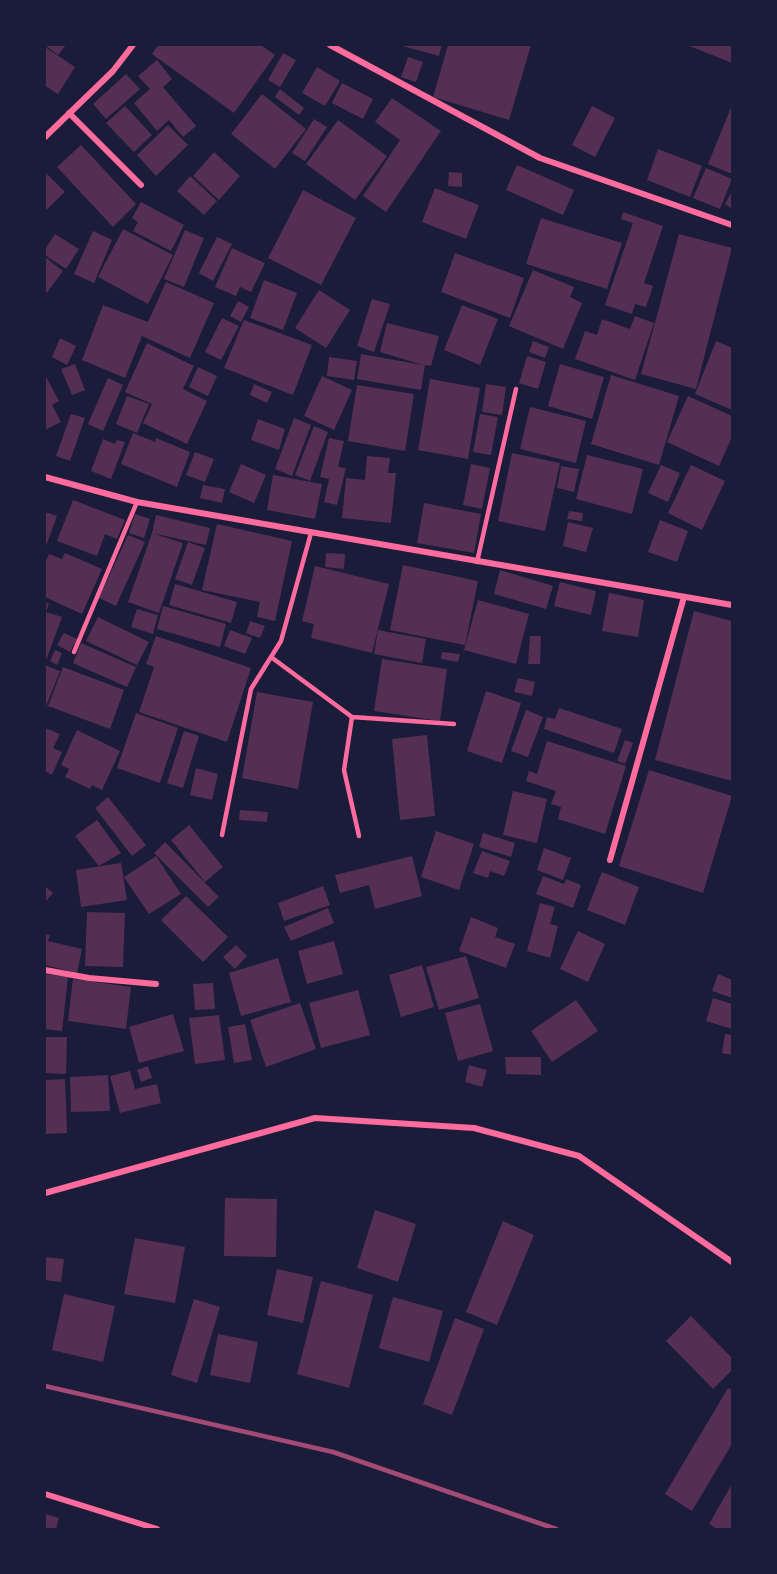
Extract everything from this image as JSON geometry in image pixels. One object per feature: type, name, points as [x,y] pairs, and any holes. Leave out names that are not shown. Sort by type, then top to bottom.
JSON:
[{"type":"street","points":[[45,137],[113,71],[133,45]]},
{"type":"street","points":[[330,45],[540,158],[732,225]]},
{"type":"street","points":[[69,113],[141,185]]},
{"type":"street","points":[[45,477],[137,502],[732,605]]},
{"type":"street","points":[[610,860],[684,597]]},
{"type":"street","points":[[45,970],[156,984]]},
{"type":"street","points":[[45,1193],[315,1118],[474,1128],[579,1156],[732,1262]]},
{"type":"street","points":[[45,1494],[157,1529]]},
{"type":"lane","points":[[477,562],[516,389]]},
{"type":"lane","points":[[74,652],[137,502]]},
{"type":"lane","points":[[222,835],[251,689],[281,641],[311,533]]},
{"type":"lane","points":[[271,657],[352,717],[454,724]]},
{"type":"lane","points":[[352,717],[344,770],[359,836]]},
{"type":"building","points":[[45,45],[66,45],[58,55]]},
{"type":"building","points":[[158,45],[261,45],[275,55],[234,113],[152,54]]},
{"type":"building","points":[[399,45],[442,45],[439,56]]},
{"type":"building","points":[[448,45],[531,45],[509,120],[433,97]]},
{"type":"building","points":[[687,45],[732,45],[732,63]]},
{"type":"building","points":[[45,47],[75,67],[58,94],[45,86]]},
{"type":"building","points":[[283,53],[296,60],[280,87],[268,80]]},
{"type":"building","points":[[408,57],[423,62],[416,82],[401,77]]},
{"type":"building","points":[[157,60],[172,79],[163,87],[196,126],[183,137],[169,120],[157,131],[134,103],[150,89],[138,76]]},
{"type":"building","points":[[317,67],[340,81],[325,106],[302,93]]},
{"type":"building","points":[[126,74],[140,89],[106,119],[93,104]]},
{"type":"building","points":[[342,83],[373,99],[363,119],[332,103]]},
{"type":"building","points":[[280,89],[304,108],[299,115],[275,97]]},
{"type":"building","points":[[262,94],[306,129],[275,169],[231,134]]},
{"type":"building","points":[[392,98],[441,131],[386,212],[363,196],[400,140],[375,122]]},
{"type":"building","points":[[732,105],[732,174],[708,164]]},
{"type":"building","points":[[125,106],[152,135],[134,152],[106,123]]},
{"type":"building","points":[[592,106],[615,118],[595,157],[572,145]]},
{"type":"building","points":[[314,119],[327,127],[305,161],[292,153]]},
{"type":"building","points":[[338,120],[387,156],[355,200],[306,164]]},
{"type":"building","points":[[168,125],[188,145],[156,176],[137,155]]},
{"type":"building","points":[[81,145],[136,204],[113,227],[57,167]]},
{"type":"building","points":[[658,149],[702,166],[690,197],[647,180]]},
{"type":"building","points":[[214,152],[240,176],[219,200],[193,176]]},
{"type":"building","points":[[517,165],[574,190],[563,215],[506,190]]},
{"type":"building","points":[[706,168],[732,179],[720,209],[693,198]]},
{"type":"building","points":[[45,172],[65,192],[45,211]]},
{"type":"building","points":[[449,172],[462,173],[462,187],[448,186]]},
{"type":"building","points":[[190,176],[217,201],[204,215],[177,191]]},
{"type":"building","points":[[435,188],[479,205],[466,239],[422,222]]},
{"type":"building","points":[[303,190],[356,218],[321,285],[268,258]]},
{"type":"building","points":[[732,191],[732,209],[725,204]]},
{"type":"building","points":[[141,202],[184,225],[171,251],[133,231],[138,222],[132,218]]},
{"type":"building","points":[[623,212],[663,226],[644,283],[653,286],[646,307],[635,304],[632,314],[605,305],[633,223],[621,219]]},
{"type":"building","points":[[541,218],[622,243],[607,289],[526,264]]},
{"type":"building","points":[[123,229],[173,255],[148,304],[98,277]]},
{"type":"building","points":[[185,230],[204,238],[184,287],[164,279]]},
{"type":"building","points":[[93,231],[112,240],[94,283],[74,274]]},
{"type":"building","points":[[55,234],[79,249],[66,269],[45,255],[45,249]]},
{"type":"building","points":[[679,234],[732,248],[696,389],[641,374]]},
{"type":"building","points":[[217,237],[232,244],[213,281],[199,273]]},
{"type":"building","points":[[232,248],[265,263],[251,292],[240,287],[236,296],[215,287]]},
{"type":"building","points":[[455,253],[524,278],[510,318],[441,292]]},
{"type":"building","points":[[45,257],[63,271],[45,295]]},
{"type":"building","points":[[533,270],[574,287],[570,297],[582,303],[563,349],[509,326]]},
{"type":"building","points":[[264,280],[297,293],[283,330],[250,318]]},
{"type":"building","points":[[166,282],[214,303],[190,358],[142,336],[125,378],[82,360],[103,305],[148,322]]},
{"type":"building","points":[[319,290],[350,310],[326,348],[295,328]]},
{"type":"building","points":[[372,299],[390,304],[374,352],[357,346]]},
{"type":"building","points":[[238,301],[249,307],[241,322],[230,316]]},
{"type":"building","points":[[462,305],[498,319],[480,365],[444,350]]},
{"type":"building","points":[[635,316],[654,323],[635,380],[575,359],[585,331],[597,335],[602,319],[630,329]]},
{"type":"building","points":[[222,318],[239,326],[221,360],[205,352]]},
{"type":"building","points":[[244,320],[312,345],[293,395],[224,368]]},
{"type":"building","points":[[387,323],[439,336],[431,366],[425,365],[421,390],[357,379],[361,354],[423,365],[380,352]]},
{"type":"building","points":[[60,338],[76,346],[67,365],[52,357]]},
{"type":"building","points":[[533,341],[549,347],[545,358],[529,352]]},
{"type":"building","points":[[716,341],[732,348],[732,410],[695,394]]},
{"type":"building","points":[[147,343],[194,366],[183,389],[207,401],[187,444],[143,423],[152,404],[125,392]]},
{"type":"building","points":[[527,356],[546,362],[538,389],[519,383]]},
{"type":"building","points":[[329,357],[357,361],[354,380],[327,376]]},
{"type":"building","points":[[75,364],[85,390],[72,395],[61,369]]},
{"type":"building","points":[[560,364],[604,377],[592,419],[548,406]]},
{"type":"building","points":[[198,367],[217,376],[208,396],[189,387]]},
{"type":"building","points":[[45,375],[59,401],[52,405],[61,422],[45,430]]},
{"type":"building","points":[[611,375],[679,396],[659,465],[591,444]]},
{"type":"building","points":[[322,376],[352,390],[334,430],[304,416]]},
{"type":"building","points":[[108,378],[123,385],[103,431],[88,424]]},
{"type":"building","points":[[430,379],[480,388],[468,459],[418,450]]},
{"type":"building","points":[[254,384],[272,392],[267,403],[250,395]]},
{"type":"building","points":[[486,384],[506,387],[502,415],[482,412]]},
{"type":"building","points":[[357,385],[414,394],[405,451],[348,441]]},
{"type":"building","points":[[127,396],[149,404],[137,433],[116,424]]},
{"type":"building","points":[[688,396],[732,416],[732,437],[719,466],[667,442]]},
{"type":"building","points":[[530,407],[586,421],[576,463],[520,449]]},
{"type":"building","points":[[71,414],[85,418],[70,461],[56,456]]},
{"type":"building","points":[[480,414],[498,417],[491,455],[473,452]]},
{"type":"building","points":[[294,418],[311,425],[292,476],[275,469]]},
{"type":"building","points":[[258,419],[285,429],[279,450],[251,440]]},
{"type":"building","points":[[314,426],[328,432],[310,481],[295,475]]},
{"type":"building","points":[[133,433],[155,442],[156,438],[190,452],[177,487],[121,464]]},
{"type":"building","points":[[329,438],[344,441],[338,467],[346,468],[337,505],[324,502],[329,479],[320,477]]},
{"type":"building","points":[[103,439],[115,444],[117,440],[125,442],[111,479],[91,471]]},
{"type":"building","points":[[195,452],[214,459],[205,482],[186,475]]},
{"type":"building","points":[[512,453],[560,463],[545,531],[498,521]]},
{"type":"building","points":[[587,455],[643,469],[632,514],[576,499]]},
{"type":"building","points":[[367,456],[390,458],[388,473],[396,473],[391,523],[342,518],[346,478],[365,480]]},
{"type":"building","points":[[241,464],[266,475],[254,503],[229,492]]},
{"type":"building","points":[[471,464],[490,468],[482,509],[463,505]]},
{"type":"building","points":[[661,465],[680,473],[668,502],[648,493]]},
{"type":"building","points":[[691,465],[725,481],[702,530],[668,513]]},
{"type":"building","points":[[561,466],[579,469],[574,492],[557,488]]},
{"type":"building","points":[[273,475],[322,484],[315,519],[267,510]]},
{"type":"building","points":[[203,485],[225,489],[222,503],[200,498]]},
{"type":"building","points":[[73,500],[125,520],[117,539],[105,534],[97,556],[57,541]]},
{"type":"building","points":[[424,503],[481,514],[474,553],[417,543]]},
{"type":"building","points":[[569,511],[583,513],[582,521],[567,519]]},
{"type":"building","points":[[45,512],[57,516],[45,549]]},
{"type":"building","points":[[135,514],[150,519],[144,538],[129,533]]},
{"type":"building","points":[[156,515],[210,528],[206,545],[152,533]]},
{"type":"building","points":[[660,520],[688,531],[677,562],[648,552]]},
{"type":"building","points":[[568,522],[593,528],[586,552],[563,546]]},
{"type":"building","points":[[217,524],[292,541],[275,621],[257,617],[260,602],[202,590]]},
{"type":"building","points":[[152,533],[183,543],[159,613],[128,602]]},
{"type":"building","points":[[128,535],[145,542],[116,606],[99,598]]},
{"type":"building","points":[[188,542],[205,548],[192,585],[175,579]]},
{"type":"building","points":[[65,553],[102,569],[82,614],[45,597],[45,563],[49,554],[62,559]]},
{"type":"building","points":[[326,553],[345,554],[344,569],[325,567]]},
{"type":"building","points":[[403,565],[478,581],[465,645],[390,630]]},
{"type":"building","points":[[315,566],[389,584],[372,653],[311,638],[314,624],[302,621]]},
{"type":"building","points":[[500,570],[553,586],[546,609],[494,594]]},
{"type":"building","points":[[560,582],[596,591],[591,615],[554,606]]},
{"type":"building","points":[[175,584],[237,602],[231,623],[169,605]]},
{"type":"building","points":[[609,593],[644,600],[638,637],[602,631]]},
{"type":"building","points":[[478,600],[529,614],[516,664],[464,650]]},
{"type":"building","points":[[45,602],[49,604],[46,612],[62,617],[45,663]]},
{"type":"building","points":[[163,606],[226,624],[220,647],[157,629]]},
{"type":"building","points":[[137,609],[158,615],[153,634],[131,627]]},
{"type":"building","points":[[694,611],[732,621],[732,781],[655,760]]},
{"type":"building","points":[[98,617],[149,642],[137,665],[86,641]]},
{"type":"building","points":[[250,621],[265,626],[260,638],[246,633]]},
{"type":"building","points":[[230,630],[252,638],[245,654],[224,646]]},
{"type":"building","points":[[378,630],[426,639],[422,663],[374,654]]},
{"type":"building","points":[[64,633],[77,639],[70,652],[57,645]]},
{"type":"building","points":[[156,636],[251,668],[227,742],[139,712],[154,667],[146,664]]},
{"type":"building","points":[[530,636],[541,636],[540,664],[528,664]]},
{"type":"building","points":[[81,643],[136,667],[127,687],[73,663]]},
{"type":"building","points":[[55,650],[62,653],[57,665],[50,661]]},
{"type":"building","points":[[442,652],[460,654],[458,662],[441,659]]},
{"type":"building","points":[[382,659],[447,669],[440,721],[374,711]]},
{"type":"building","points":[[45,665],[60,671],[45,709]]},
{"type":"building","points":[[63,667],[124,690],[110,729],[48,706]]},
{"type":"building","points":[[518,678],[535,682],[532,696],[514,692]]},
{"type":"building","points":[[486,691],[521,703],[502,763],[467,751]]},
{"type":"building","points":[[257,692],[313,702],[298,789],[242,778]]},
{"type":"building","points":[[559,708],[622,729],[614,753],[544,729],[547,717],[555,719]]},
{"type":"building","points":[[526,710],[543,717],[528,757],[511,751]]},
{"type":"building","points":[[136,713],[178,728],[160,783],[117,768]]},
{"type":"building","points":[[45,728],[60,734],[53,748],[62,752],[52,775],[45,771]]},
{"type":"building","points":[[77,730],[120,751],[102,790],[92,785],[90,789],[65,777],[69,769],[61,765]]},
{"type":"building","points":[[184,731],[199,736],[183,788],[167,783]]},
{"type":"building","points":[[427,735],[435,816],[400,820],[392,739]]},
{"type":"building","points":[[625,740],[633,743],[625,764],[617,761]]},
{"type":"building","points":[[547,741],[626,766],[605,834],[558,819],[561,807],[551,804],[556,791],[526,781],[529,771],[537,774]]},
{"type":"building","points":[[196,768],[218,774],[212,800],[190,795]]},
{"type":"building","points":[[649,770],[732,796],[703,893],[619,866]]},
{"type":"building","points":[[513,791],[547,799],[537,843],[503,835]]},
{"type":"building","points":[[108,797],[146,845],[132,856],[95,808]]},
{"type":"building","points":[[240,810],[268,812],[267,822],[239,820]]},
{"type":"building","points":[[97,820],[121,853],[99,866],[75,836]]},
{"type":"building","points":[[189,825],[223,867],[205,882],[171,840]]},
{"type":"building","points":[[436,831],[474,844],[459,890],[421,877]]},
{"type":"building","points":[[483,833],[515,843],[511,857],[479,847]]},
{"type":"building","points":[[165,842],[219,897],[208,907],[154,853]]},
{"type":"building","points":[[544,848],[571,858],[563,880],[537,870]]},
{"type":"building","points":[[482,851],[510,861],[504,876],[490,871],[488,878],[473,873]]},
{"type":"building","points":[[156,856],[181,894],[149,914],[124,877]]},
{"type":"building","points":[[412,856],[422,896],[375,909],[369,885],[340,893],[335,875]]},
{"type":"building","points":[[121,863],[127,900],[81,907],[76,870]]},
{"type":"building","points":[[602,872],[639,887],[625,925],[587,910]]},
{"type":"building","points":[[543,876],[564,884],[566,879],[581,885],[573,908],[536,894]]},
{"type":"building","points":[[45,886],[53,893],[45,902]]},
{"type":"building","points":[[323,886],[330,905],[284,921],[278,903]]},
{"type":"building","points":[[186,896],[228,937],[203,962],[161,920]]},
{"type":"building","points":[[540,903],[555,907],[550,924],[558,926],[550,958],[527,951]]},
{"type":"building","points":[[328,908],[334,923],[291,941],[284,927]]},
{"type":"building","points":[[87,912],[125,913],[123,967],[85,966]]},
{"type":"building","points":[[471,917],[498,928],[495,937],[515,944],[506,968],[459,951]]},
{"type":"building","points":[[578,931],[605,944],[588,982],[560,969]]},
{"type":"building","points":[[45,934],[50,935],[48,941],[82,949],[77,973],[45,965]]},
{"type":"building","points":[[334,941],[343,974],[307,984],[298,951]]},
{"type":"building","points":[[236,945],[247,956],[235,969],[223,957]]},
{"type":"building","points":[[466,956],[479,998],[439,1010],[426,967]]},
{"type":"building","points":[[278,958],[291,1002],[241,1016],[229,973]]},
{"type":"building","points":[[422,965],[434,1007],[401,1017],[389,975]]},
{"type":"building","points":[[45,974],[68,977],[62,1031],[45,1029]]},
{"type":"building","points":[[718,974],[732,980],[732,998],[712,991]]},
{"type":"building","points":[[73,979],[131,987],[126,1029],[68,1021]]},
{"type":"building","points":[[213,983],[215,1009],[195,1010],[193,984]]},
{"type":"building","points":[[358,990],[370,1035],[321,1048],[309,1003]]},
{"type":"building","points":[[713,998],[732,1004],[732,1029],[706,1021]]},
{"type":"building","points":[[576,1000],[598,1031],[552,1062],[531,1031]]},
{"type":"building","points":[[300,1003],[316,1049],[266,1067],[250,1020]]},
{"type":"building","points":[[480,1004],[493,1051],[458,1061],[445,1013]]},
{"type":"building","points":[[173,1014],[184,1051],[139,1063],[129,1027]]},
{"type":"building","points":[[219,1015],[225,1060],[195,1064],[189,1018]]},
{"type":"building","points":[[245,1024],[252,1060],[234,1063],[228,1027]]},
{"type":"building","points":[[725,1034],[732,1035],[732,1055],[722,1053]]},
{"type":"building","points":[[45,1037],[67,1037],[66,1074],[45,1073]]},
{"type":"building","points":[[505,1057],[541,1057],[541,1075],[506,1074]]},
{"type":"building","points":[[469,1065],[487,1070],[482,1087],[465,1082]]},
{"type":"building","points":[[148,1066],[152,1078],[141,1082],[137,1070]]},
{"type":"building","points":[[130,1071],[135,1089],[157,1084],[161,1103],[120,1113],[110,1076]]},
{"type":"building","points":[[108,1075],[110,1111],[71,1112],[70,1077]]},
{"type":"building","points":[[65,1079],[67,1133],[45,1134],[45,1080]]},
{"type":"building","points":[[225,1198],[277,1199],[276,1257],[224,1256]]},
{"type":"building","points":[[375,1210],[416,1224],[398,1282],[357,1268]]},
{"type":"building","points":[[503,1221],[534,1235],[497,1325],[466,1312]]},
{"type":"building","points":[[135,1238],[185,1247],[175,1303],[124,1294]]},
{"type":"building","points":[[45,1257],[64,1259],[61,1282],[45,1280]]},
{"type":"building","points":[[277,1269],[313,1277],[303,1323],[267,1315]]},
{"type":"building","points":[[321,1281],[373,1295],[349,1388],[297,1374]]},
{"type":"building","points":[[64,1294],[115,1306],[103,1362],[52,1350]]},
{"type":"building","points":[[393,1297],[443,1311],[429,1362],[379,1348]]},
{"type":"building","points":[[194,1299],[220,1307],[197,1383],[171,1375]]},
{"type":"building","points":[[691,1316],[732,1358],[732,1370],[713,1389],[666,1341]]},
{"type":"building","points":[[455,1318],[484,1329],[452,1415],[423,1404]]},
{"type":"building","points":[[218,1334],[258,1342],[250,1383],[210,1375]]},
{"type":"building","points":[[728,1388],[732,1390],[732,1444],[692,1511],[665,1494]]},
{"type":"building","points":[[732,1484],[732,1529],[717,1529],[709,1524]]},
{"type":"building","points":[[45,1514],[59,1518],[56,1529],[45,1529]]},
{"type":"railway","points":[[45,1386],[333,1452],[556,1529]]}]
